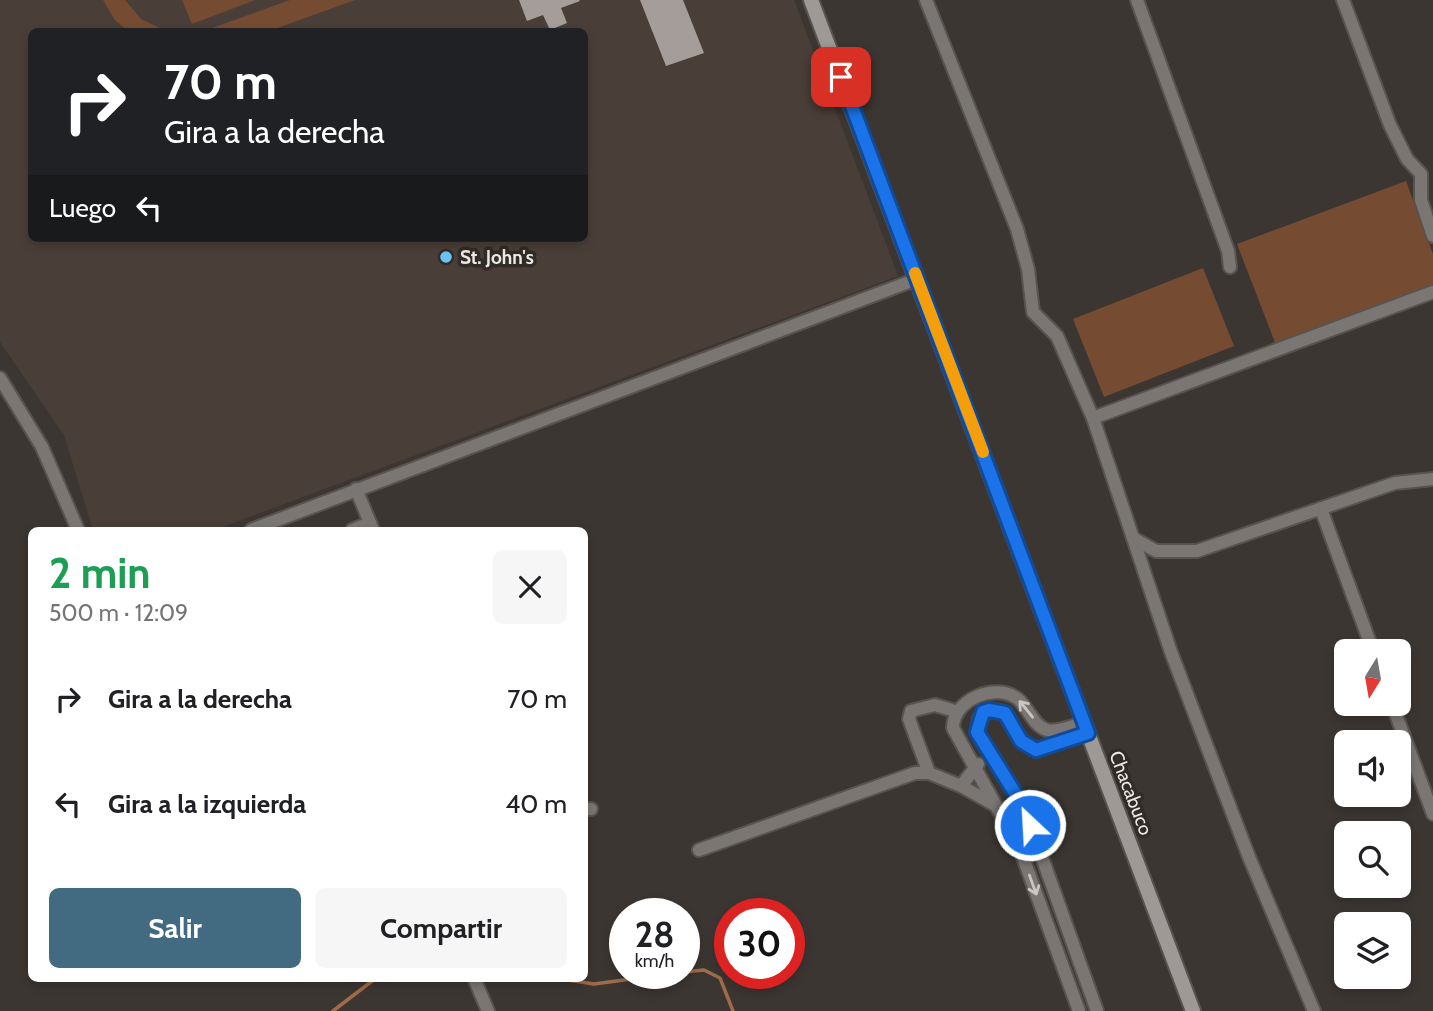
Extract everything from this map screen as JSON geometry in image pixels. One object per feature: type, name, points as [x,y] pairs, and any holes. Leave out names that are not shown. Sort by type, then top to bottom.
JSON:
[{"type":"street","name":"Chacabuco","points":[[811,0],[1192,1011]]},
{"type":"street","points":[[926,0],[1017,229],[1028,269],[1033,312],[1057,336],[1093,418],[1171,652],[1249,857],[1314,1011]]},
{"type":"street","points":[[1137,0],[1228,251],[1230,267]]},
{"type":"street","points":[[1343,0],[1390,125],[1407,159],[1421,174],[1421,200],[1433,236]]},
{"type":"street","points":[[259,527],[918,279]]},
{"type":"street","points":[[1093,418],[1433,292]]},
{"type":"street","points":[[0,378],[21,408],[42,447],[77,527]]},
{"type":"street","points":[[1133,538],[1156,551],[1197,551],[1395,483],[1433,479]]},
{"type":"street","points":[[356,489],[372,527]]},
{"type":"street","points":[[1321,509],[1369,639]]},
{"type":"street","points":[[1079,1011],[1012,832],[953,729],[956,710],[963,703],[995,692],[1018,699],[1044,730],[1086,728]]},
{"type":"street","points":[[929,773],[909,719],[911,711],[935,705],[956,710]]},
{"type":"street","points":[[1086,728],[1036,750],[1021,741],[1005,713],[989,710],[979,719],[977,732],[1023,807],[1097,1011]]},
{"type":"street","points":[[1396,716],[1433,814]]},
{"type":"street","points":[[961,786],[975,767],[989,755]]},
{"type":"street","points":[[699,850],[915,773],[929,773],[961,786],[1000,811],[1023,807]]},
{"type":"street","points":[[1012,832],[1030,825]]},
{"type":"street","points":[[476,982],[488,1011]]},
{"type":"shaded area","name":"St. John's","points":[[0,0],[794,0],[898,276],[222,527],[92,527],[64,435],[0,342]]},
{"type":"shaded area","points":[[103,0],[125,0],[141,19],[160,28],[124,28],[115,20]]},
{"type":"shaded area","points":[[182,0],[255,0],[192,24]]},
{"type":"shaded area","points":[[290,0],[355,0],[277,28],[212,28]]},
{"type":"shaded area","points":[[1406,181],[1433,254],[1433,286],[1276,345],[1237,244]]},
{"type":"shaded area","points":[[1203,268],[1234,346],[1104,397],[1073,319]]},
{"type":"building","points":[[519,0],[580,1],[561,8],[567,23],[555,28],[549,28],[543,15],[527,21]]},
{"type":"building","points":[[640,0],[683,0],[704,53],[666,66]]},
{"type":"waterway","points":[[700,970],[720,978],[733,1011]]},
{"type":"waterway","points":[[333,1011],[371,982]]},
{"type":"waterway","points":[[581,982],[609,982]]},
{"type":"slow traffic","points":[[915,273],[983,452]]},
{"type":"place","name":"St. John's","points":[[446,257]]},
{"type":"route","points":[[841,77],[1088,733],[1036,750],[1026,747],[1005,713],[989,710],[983,712],[977,732],[983,746],[1020,801],[1030,825]]}]
